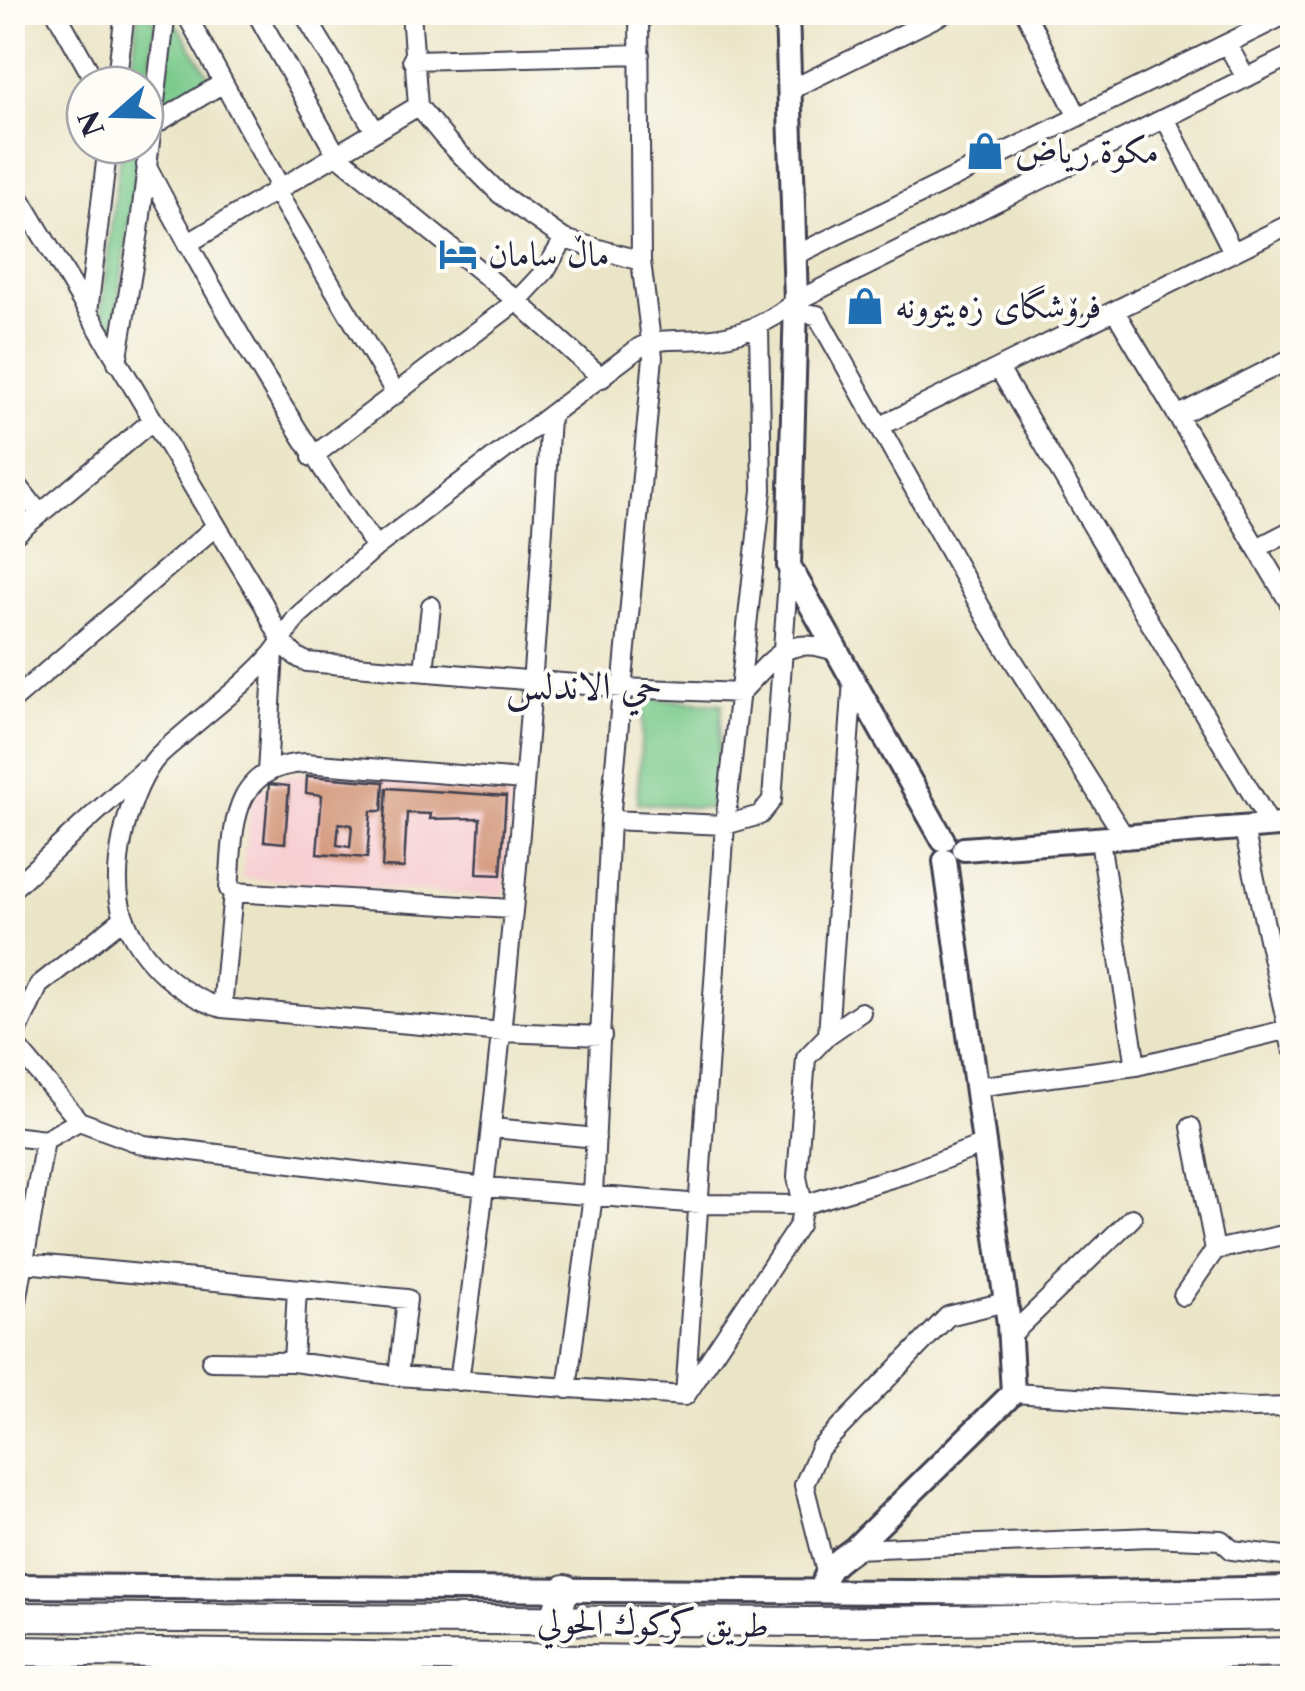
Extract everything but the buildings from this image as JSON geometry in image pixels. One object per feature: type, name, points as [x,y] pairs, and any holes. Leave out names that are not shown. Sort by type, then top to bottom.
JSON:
[{"type":"highway","points":[[555,1618],[565,1589]]},
{"type":"highway","name":"طريق كركوك الحولي","points":[[12,1617],[938,1622],[1292,1615]]},
{"type":"highway","name":"طريق كركوك الحولي","points":[[12,1651],[535,1669],[1292,1652]]},
{"type":"main road","points":[[788,12],[795,307],[788,577],[837,652],[950,850],[1014,1393],[824,1581]]},
{"type":"main road","points":[[950,850],[1282,825]]},
{"type":"main road","points":[[12,1586],[565,1589],[824,1581],[1052,1593],[1292,1588]]},
{"type":"street","points":[[56,12],[86,65]]},
{"type":"street","points":[[118,65],[125,12]]},
{"type":"street","points":[[159,65],[166,12]]},
{"type":"street","points":[[185,12],[278,188],[396,394]]},
{"type":"street","points":[[256,12],[336,154],[516,301],[602,378]]},
{"type":"street","points":[[304,12],[374,132]]},
{"type":"street","points":[[411,12],[418,106],[447,141],[500,194],[564,239],[642,261]]},
{"type":"street","points":[[567,1389],[593,1194],[610,820],[653,357],[642,261],[639,12]]},
{"type":"street","points":[[790,90],[947,12]]},
{"type":"street","points":[[1025,12],[1078,117]]},
{"type":"street","points":[[794,256],[1291,12]]},
{"type":"street","points":[[1228,44],[1246,78]]},
{"type":"street","points":[[412,60],[640,54]]},
{"type":"street","points":[[12,888],[155,760],[277,645],[299,615],[376,547],[640,347],[652,342],[730,336],[759,327],[1292,55]]},
{"type":"street","points":[[165,118],[224,83]]},
{"type":"street","points":[[188,244],[418,106]]},
{"type":"street","points":[[1165,118],[1232,252]]},
{"type":"street","points":[[88,312],[106,165]]},
{"type":"street","points":[[146,165],[312,457],[376,547]]},
{"type":"street","points":[[117,362],[146,165]]},
{"type":"street","points":[[12,185],[264,606],[277,645],[267,772]]},
{"type":"street","points":[[881,426],[1292,224]]},
{"type":"street","points":[[312,457],[516,301],[544,271],[564,239]]},
{"type":"street","points":[[795,307],[817,315],[989,622],[1126,838]]},
{"type":"street","points":[[1116,312],[1292,606]]},
{"type":"street","points":[[686,1396],[725,825],[762,490],[759,327]]},
{"type":"street","points":[[1177,416],[1292,358]]},
{"type":"street","points":[[998,368],[1282,825]]},
{"type":"street","points":[[459,1381],[503,1032],[534,679],[550,416]]},
{"type":"street","points":[[12,538],[152,422]]},
{"type":"street","points":[[12,478],[40,514]]},
{"type":"street","points":[[12,701],[215,527]]},
{"type":"street","points":[[1257,548],[1292,530]]},
{"type":"street","points":[[750,603],[788,577]]},
{"type":"street","points":[[610,820],[725,825],[760,815],[772,800],[788,577]]},
{"type":"street","points":[[424,671],[430,606]]},
{"type":"street","points":[[277,645],[306,662],[623,688],[740,692],[791,646],[807,643],[837,652]]},
{"type":"street","points":[[828,1035],[853,680]]},
{"type":"street","points":[[155,760],[133,798],[125,826],[120,900],[124,918],[140,944],[181,990],[197,1000],[222,1008],[503,1032],[602,1036]]},
{"type":"street","points":[[512,910],[229,889],[238,806],[244,793],[267,772],[285,764],[524,780]]},
{"type":"street","points":[[976,1088],[1136,1066],[1291,1038],[1244,830]]},
{"type":"street","points":[[1100,841],[1136,1066]]},
{"type":"street","points":[[222,1008],[233,892]]},
{"type":"street","points":[[124,918],[40,985],[13,1041],[79,1120],[144,1145],[486,1187],[701,1204],[802,1205],[908,1174],[984,1144]]},
{"type":"street","points":[[686,1396],[799,1225],[802,1205],[797,1177],[806,1058],[828,1035],[861,1012]]},
{"type":"street","points":[[12,1136],[45,1140],[79,1120]]},
{"type":"street","points":[[1191,1127],[1215,1250]]},
{"type":"street","points":[[492,1128],[596,1138]]},
{"type":"street","points":[[12,1331],[45,1140]]},
{"type":"street","points":[[1010,1336],[1132,1218]]},
{"type":"street","points":[[1184,1296],[1215,1250],[1292,1233]]},
{"type":"street","points":[[24,1263],[407,1300],[398,1376]]},
{"type":"street","points":[[292,1362],[297,1289]]},
{"type":"street","points":[[824,1581],[804,1485],[820,1448],[948,1316],[1006,1302]]},
{"type":"street","points":[[210,1361],[292,1362],[398,1376],[686,1396]]},
{"type":"street","points":[[1014,1393],[1292,1407]]},
{"type":"street","points":[[854,1550],[1150,1537],[1222,1540],[1232,1550],[1292,1558]]},
{"type":"shaded area","points":[[311,771],[512,789],[505,891],[498,897],[242,878],[250,807],[257,792],[279,777]]},
{"type":"green space","points":[[145,13],[156,21],[150,65],[132,65],[138,16]]},
{"type":"green space","points":[[172,25],[178,26],[212,80],[165,110]]},
{"type":"green space","points":[[119,165],[137,165],[114,332],[101,310]]},
{"type":"green space","points":[[644,698],[722,704],[715,809],[637,803]]},
{"type":"place","name":"مكوة رياض","points":[[985,151]]},
{"type":"place","name":"ماڵ سامان","points":[[458,254]]},
{"type":"place","name":"فرۆشگای زەیتوونە","points":[[865,306]]},
{"type":"district","name":"حي الاندلس","points":[[584,686]]}]
